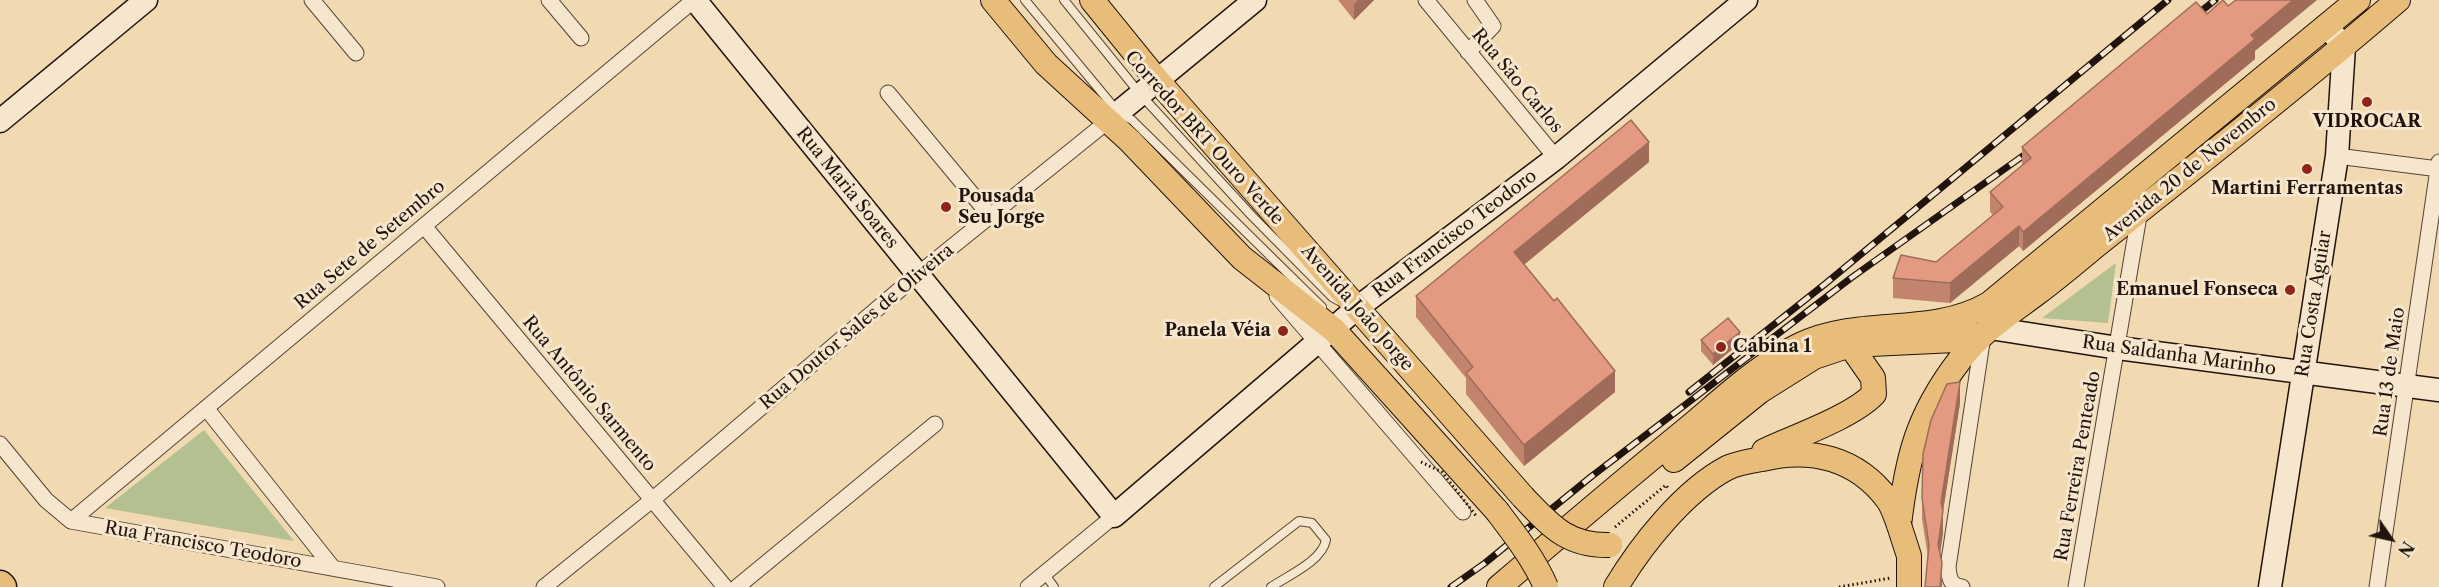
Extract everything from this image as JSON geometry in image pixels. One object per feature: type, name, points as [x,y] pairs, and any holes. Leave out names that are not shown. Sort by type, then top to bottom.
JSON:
[{"type":"main road","name":"Avenida João Jorge","points":[[993,0],[1046,64],[1122,124],[1242,258],[1326,336],[1497,511],[1521,543],[1546,587]]},
{"type":"main road","name":"Avenida João Jorge","points":[[1092,0],[1149,87],[1357,308],[1550,525],[1581,543],[1610,545],[1631,540],[1657,529]]},
{"type":"main road","name":"Avenida 20 de Novembro","points":[[1499,587],[1746,380],[1776,359],[1800,345],[1848,329],[1920,325],[1958,318],[1976,311],[2004,292],[2358,0]]},
{"type":"main road","name":"Avenida 20 de Novembro","points":[[1984,332],[2140,210],[2398,0]]},
{"type":"main road","points":[[1528,587],[1551,560],[1760,391],[1814,357],[1850,345],[1955,340],[1984,332]]},
{"type":"main road","points":[[1899,525],[1911,450],[1922,421],[1958,362],[1984,332]]},
{"type":"main road","points":[[1616,587],[1657,529],[1699,488],[1728,467],[1840,416],[1874,394],[1875,386],[1870,372],[1850,345]]},
{"type":"main road","points":[[1728,467],[1794,454],[1818,454],[1844,463],[1869,480],[1889,501],[1909,556],[1902,582]]},
{"type":"street","points":[[1,117],[146,0]]},
{"type":"street","points":[[312,0],[356,53]]},
{"type":"street","points":[[549,0],[581,38]]},
{"type":"street","name":"Rua Sete de Setembro","points":[[71,521],[694,0]]},
{"type":"street","name":"Rua Maria Soares","points":[[694,0],[1114,516]]},
{"type":"street","name":"Rua Doutor Sales de Oliveira","points":[[544,587],[652,500],[917,275],[991,217],[1122,124],[1149,87],[1255,0]]},
{"type":"street","name":"Rua São Carlos","points":[[1426,0],[1556,158]]},
{"type":"street","points":[[1468,52],[1493,26],[1475,0]]},
{"type":"street","name":"Rua Francisco Teodoro","points":[[1028,587],[1357,308],[1556,158],[1746,0]]},
{"type":"street","points":[[2326,26],[2344,46]]},
{"type":"street","name":"Rua Costa Aguiar","points":[[2270,587],[2337,156],[2344,46]]},
{"type":"street","points":[[888,93],[991,217]]},
{"type":"street","points":[[2337,156],[2439,166]]},
{"type":"street","name":"Rua 13 de Maio","points":[[2377,587],[2439,166]]},
{"type":"street","name":"Rua Ferreira Penteado","points":[[2076,587],[2140,210]]},
{"type":"street","name":"Rua Antônio Sarmento","points":[[424,226],[725,587]]},
{"type":"street","points":[[1962,587],[1952,584],[1948,567],[1984,332]]},
{"type":"street","name":"Rua Saldanha Marinho","points":[[1984,332],[2439,390]]},
{"type":"street","name":"Avenida João Jorge","points":[[1326,336],[1463,512]]},
{"type":"street","points":[[206,408],[333,568]]},
{"type":"street","points":[[737,587],[934,424]]},
{"type":"street","name":"Rua Francisco Teodoro","points":[[0,444],[46,500],[71,521],[333,568],[368,581],[437,587]]},
{"type":"lane","name":"Corredor BRT Ouro Verde","points":[[1026,0],[1122,124],[1322,307],[1326,336]]},
{"type":"lane","name":"Corredor BRT Ouro Verde","points":[[1064,0],[1149,87]]},
{"type":"lane","points":[[1214,587],[1299,521],[1312,523],[1326,540],[1324,548],[1318,556],[1271,587]]},
{"type":"lane","points":[[1044,573],[1054,587]]},
{"type":"path","points":[[1598,522],[1609,532],[1666,485],[1670,492]]},
{"type":"path","points":[[1839,587],[1902,582]]},
{"type":"green space","points":[[2116,263],[2108,323],[2042,318]]},
{"type":"green space","points":[[204,430],[294,541],[105,508]]},
{"type":"building","points":[[2223,0],[2228,6],[2236,0],[2293,0],[2251,35],[2255,39],[2023,232],[2019,226],[1950,283],[1893,278],[1901,255],[1936,262],[2003,207],[1990,192],[2031,158],[2022,147],[2196,2],[2207,14]]},
{"type":"building","points":[[1631,120],[1649,142],[1514,252],[1554,301],[1557,298],[1615,371],[1524,445],[1466,373],[1473,367],[1416,296]]},
{"type":"building","points":[[1728,318],[1740,332],[1713,354],[1701,340]]},
{"type":"building","points":[[1960,382],[1941,502],[1943,511],[1938,544],[1942,563],[1940,587],[1925,587],[1929,545],[1922,498],[1923,454],[1931,420],[1947,384]]},
{"type":"railway","points":[[1689,392],[1825,284],[2168,0]]},
{"type":"railway","points":[[2189,21],[2215,0]]},
{"type":"railway","points":[[1451,587],[1851,278],[2034,148]]},
{"type":"place","name":"VIDROCAR","points":[[2367,102]]},
{"type":"place","name":"Martini Ferramentas","points":[[2307,169]]},
{"type":"place","name":"Pousada Seu Jorge","points":[[946,207]]},
{"type":"place","name":"Emanuel Fonseca","points":[[2290,290]]},
{"type":"place","name":"Panela Véia","points":[[1283,331]]},
{"type":"place","name":"Cabina 1","points":[[1721,347]]}]
